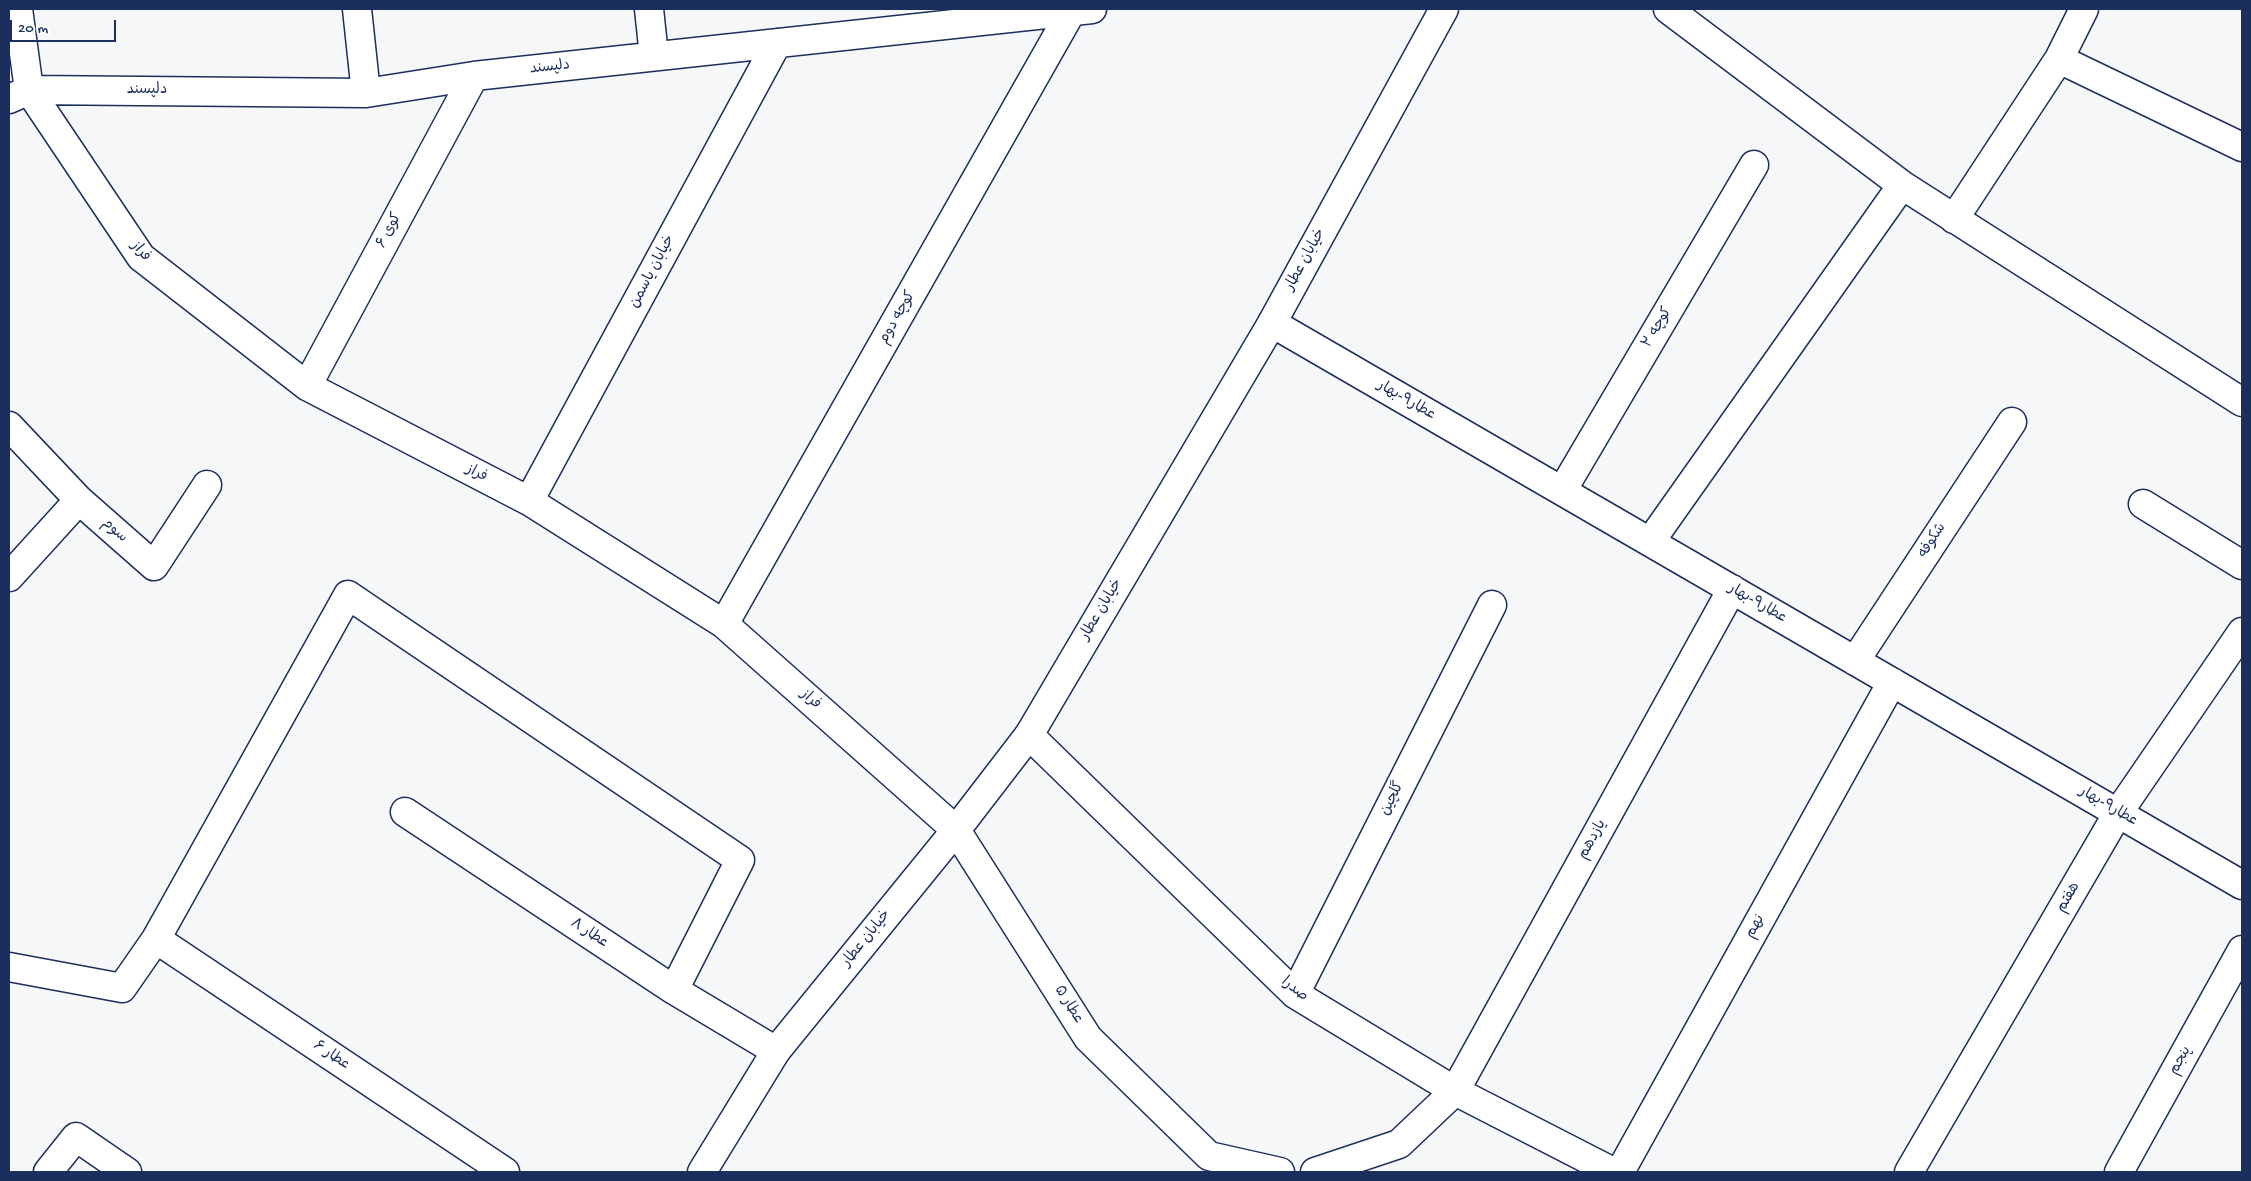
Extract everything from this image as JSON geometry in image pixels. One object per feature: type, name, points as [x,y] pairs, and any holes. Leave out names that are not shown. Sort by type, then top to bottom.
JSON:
[{"type":"street","points":[[18,9],[19,95]]},
{"type":"street","points":[[357,9],[366,93]]},
{"type":"street","points":[[649,9],[654,56]]},
{"type":"street","name":"خیابان عطار","points":[[702,1172],[776,1051],[956,830],[1029,734],[1272,323],[1444,9]]},
{"type":"street","points":[[1668,9],[1902,185],[2242,402]]},
{"type":"street","points":[[1954,219],[2059,60],[2084,9]]},
{"type":"street","name":"دلپسند","points":[[19,95],[366,93],[474,76],[1082,10]]},
{"type":"street","name":"کوچه دوم","points":[[724,624],[1082,10]]},
{"type":"street","name":"خیابان یاسمن","points":[[529,501],[776,43]]},
{"type":"street","points":[[2059,60],[2242,147]]},
{"type":"street","name":"کوی ۶","points":[[306,386],[474,76]]},
{"type":"street","name":"فراز","points":[[19,95],[141,257],[306,386],[529,501],[724,624],[956,830]]},
{"type":"street","name":"کوچه ۲","points":[[1562,491],[1754,165]]},
{"type":"street","points":[[1650,542],[1902,185]]},
{"type":"street","name":"عطار۹-بهار","points":[[1272,323],[2242,885]]},
{"type":"street","name":"شکوفه","points":[[1855,661],[2012,422]]},
{"type":"street","name":"سوم","points":[[9,426],[79,500],[154,566],[207,486]]},
{"type":"street","points":[[9,577],[79,500]]},
{"type":"street","points":[[2143,504],[2242,565]]},
{"type":"street","name":"یازدهم","points":[[1316,1172],[1399,1144],[1454,1091],[1732,589]]},
{"type":"street","points":[[9,967],[122,988],[156,939],[348,595],[740,860],[674,990]]},
{"type":"street","name":"گلچین","points":[[1295,994],[1492,605]]},
{"type":"street","name":"هفتم","points":[[1909,1172],[2118,813],[2242,632]]},
{"type":"street","name":"نهم","points":[[1620,1172],[1892,682]]},
{"type":"street","name":"صدرا","points":[[1029,734],[1295,994],[1454,1091],[1613,1172]]},
{"type":"street","name":"عطار ۸","points":[[405,812],[674,990],[776,1051]]},
{"type":"street","name":"عطار ۵","points":[[956,830],[1088,1038],[1209,1156],[1280,1172]]},
{"type":"street","name":"عطار ۶","points":[[156,939],[505,1172]]},
{"type":"street","name":"پنجم","points":[[2119,1172],[2242,950]]},
{"type":"street","points":[[48,1172],[76,1137],[127,1172]]}]
